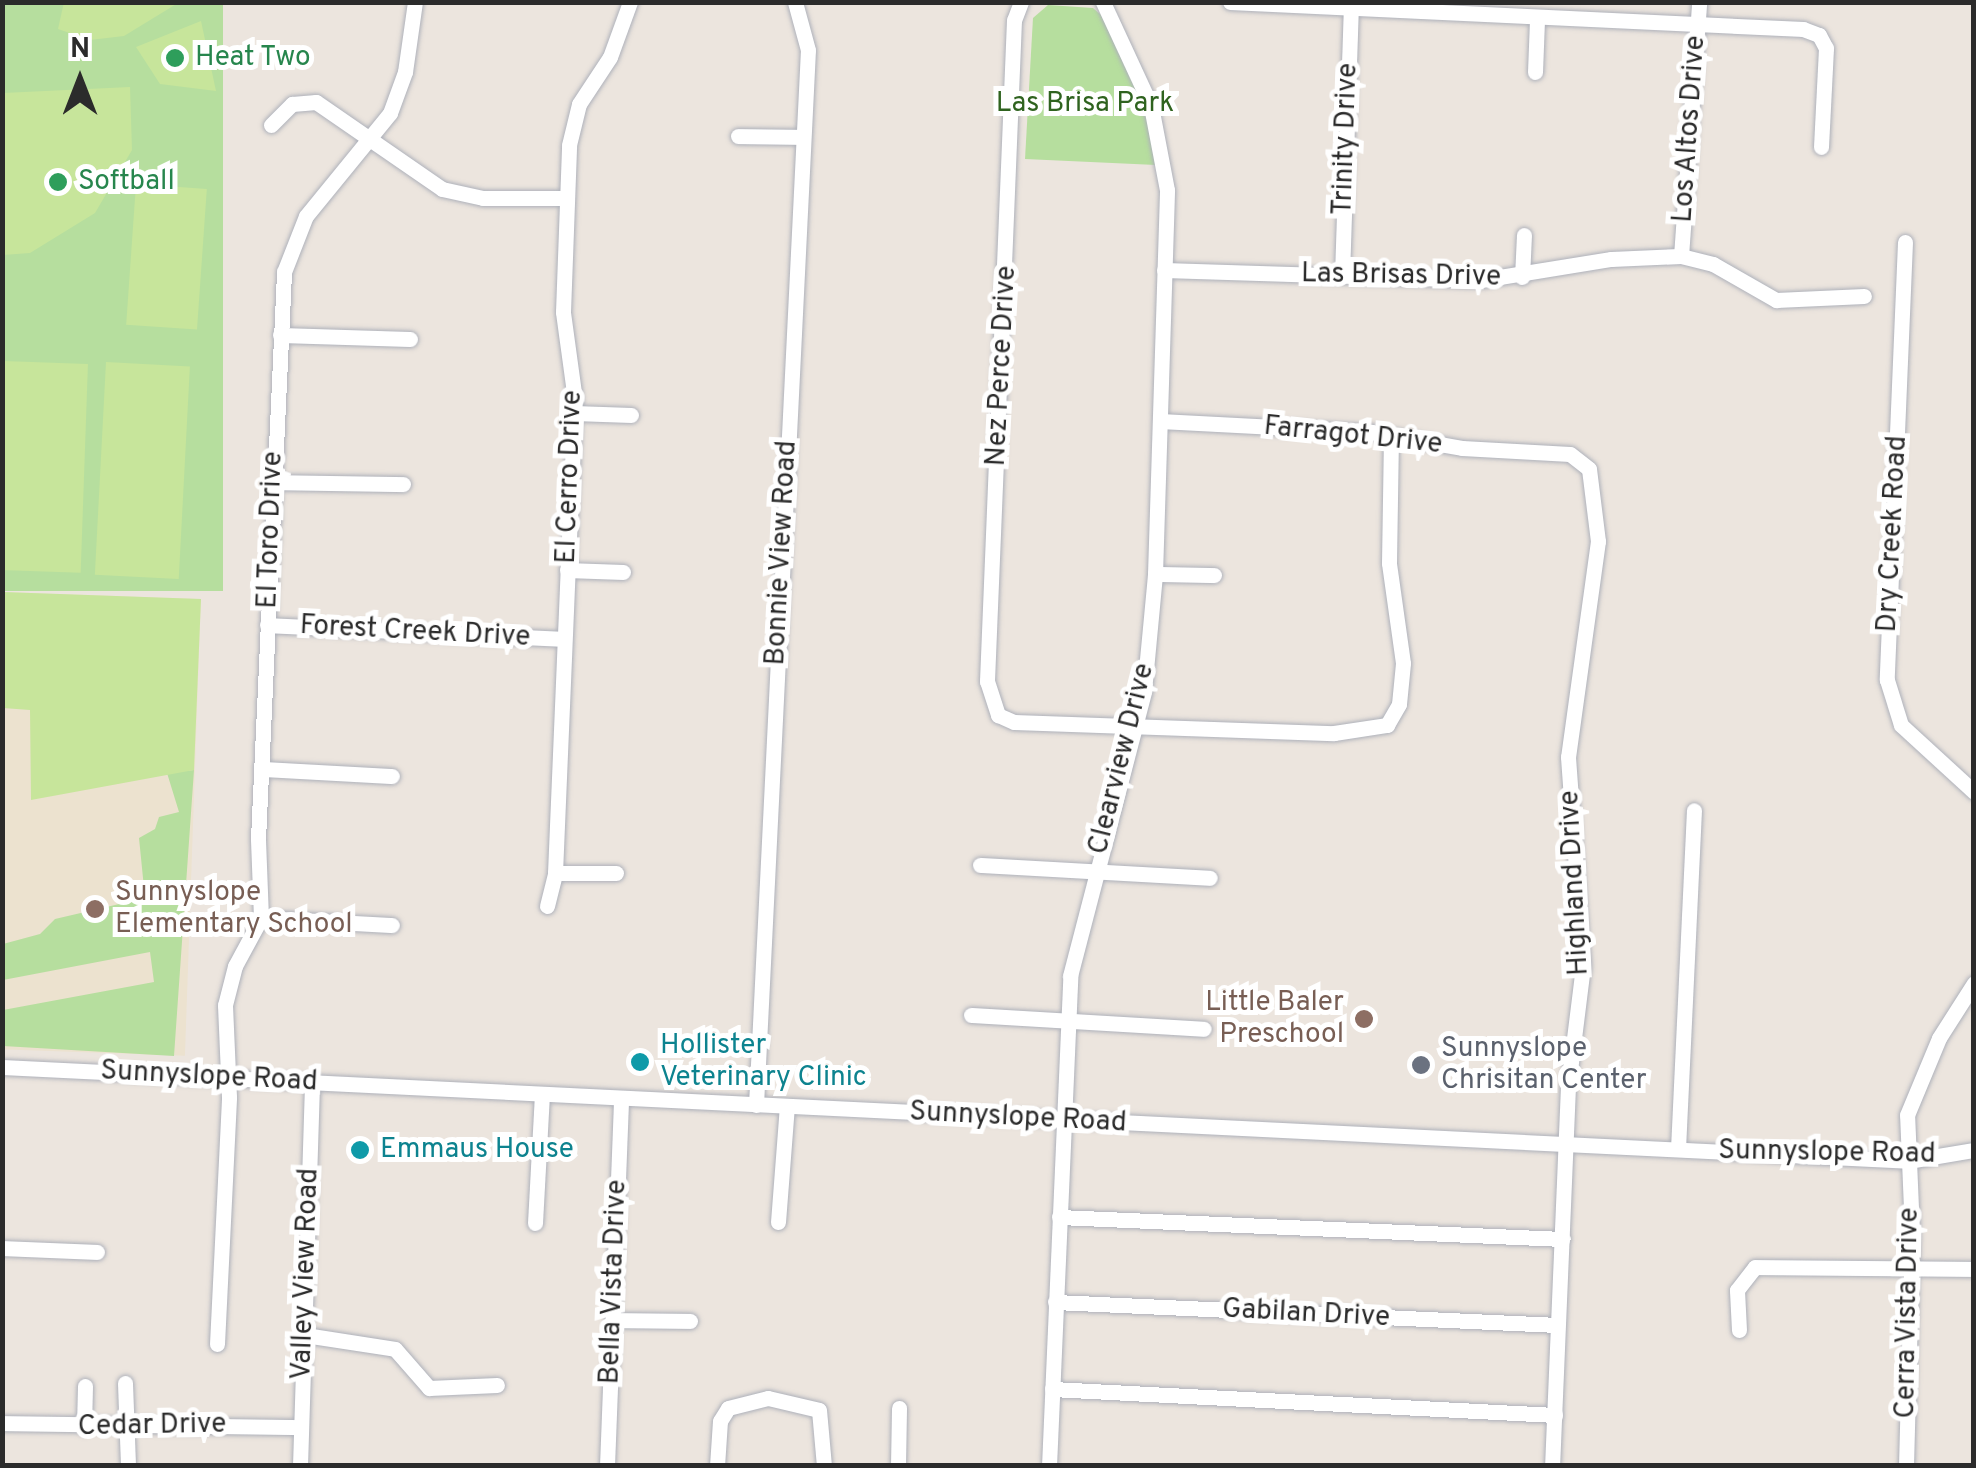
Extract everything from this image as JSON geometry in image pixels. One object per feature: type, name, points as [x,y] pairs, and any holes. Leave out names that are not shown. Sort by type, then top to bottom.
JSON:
[{"type":"street","name":"El Toro Drive","points":[[217,1344],[228,984],[261,918],[267,625],[284,272],[294,237],[374,137],[399,94],[416,2]]},
{"type":"street","name":"El Cerro Drive","points":[[547,906],[555,873],[574,413],[564,323],[566,198],[574,117],[610,57],[630,2]]},
{"type":"street","name":"Bonnie View Road","points":[[756,1106],[808,50],[795,2]]},
{"type":"street","name":"Nez Perce Drive","points":[[1021,2],[1014,24],[987,680],[992,707],[1014,722],[1136,727]]},
{"type":"street","name":"Clearview Drive","points":[[1049,1466],[1066,1023],[1093,873],[1136,727],[1148,671],[1160,421],[1167,190],[1160,136],[1141,76],[1103,2]]},
{"type":"street","points":[[1230,2],[1698,25],[1820,35],[1826,54],[1820,147]]},
{"type":"street","name":"Los Altos Drive","points":[[1681,256],[1699,2]]},
{"type":"street","name":"Trinity Drive","points":[[1342,275],[1351,6]]},
{"type":"street","points":[[1535,72],[1537,20]]},
{"type":"street","points":[[271,125],[292,104],[316,102],[374,137],[454,194],[566,198]]},
{"type":"street","points":[[738,136],[802,138]]},
{"type":"street","points":[[1522,277],[1524,235]]},
{"type":"street","name":"Dry Creek Road","points":[[1905,242],[1888,680],[1901,725],[1974,792]]},
{"type":"street","name":"Las Brisas Drive","points":[[1164,270],[1522,277],[1612,259],[1681,256],[1713,264],[1776,300],[1864,296]]},
{"type":"street","points":[[280,334],[410,339]]},
{"type":"street","points":[[574,413],[632,415]]},
{"type":"street","name":"Farragot Drive","points":[[1160,421],[1391,435],[1547,453]]},
{"type":"street","points":[[1136,727],[1334,733],[1382,728],[1398,704],[1403,662],[1388,563],[1391,435]]},
{"type":"street","name":"Highland Drive","points":[[1547,453],[1579,458],[1589,468],[1598,522],[1569,724],[1584,948],[1565,1145],[1552,1466]]},
{"type":"street","points":[[273,482],[402,484]]},
{"type":"street","points":[[567,570],[623,572]]},
{"type":"street","points":[[1154,574],[1214,576]]},
{"type":"street","name":"Forest Creek Drive","points":[[267,625],[564,638]]},
{"type":"street","points":[[262,770],[392,776]]},
{"type":"street","points":[[1678,1149],[1694,810]]},
{"type":"street","points":[[980,866],[1210,878]]},
{"type":"street","points":[[555,873],[616,873]]},
{"type":"street","points":[[261,918],[392,925]]},
{"type":"street","points":[[1908,1161],[1912,1097],[1974,983]]},
{"type":"street","points":[[971,1015],[1204,1029]]},
{"type":"street","name":"Sunnyslope Road","points":[[2,1067],[227,1082],[1908,1161],[1974,1150]]},
{"type":"street","name":"Valley View Road","points":[[300,1466],[312,1083]]},
{"type":"street","points":[[535,1222],[542,1094]]},
{"type":"street","name":"Bella Vista Drive","points":[[607,1466],[621,1099]]},
{"type":"street","points":[[778,1222],[787,1106]]},
{"type":"street","name":"Cerra Vista Drive","points":[[1906,1466],[1912,1268],[1908,1161]]},
{"type":"street","points":[[1058,1216],[1563,1239]]},
{"type":"street","points":[[2,1248],[97,1252]]},
{"type":"street","points":[[1739,1330],[1737,1290],[1754,1267],[1974,1269]]},
{"type":"street","name":"Gabilan Drive","points":[[1055,1302],[1557,1325]]},
{"type":"street","points":[[613,1320],[690,1322]]},
{"type":"street","points":[[304,1335],[395,1349],[406,1355],[420,1382],[445,1392],[497,1386]]},
{"type":"street","points":[[125,1383],[130,1423],[128,1466]]},
{"type":"street","points":[[84,1428],[85,1386]]},
{"type":"street","points":[[1052,1389],[1555,1415]]},
{"type":"street","points":[[717,1466],[720,1421],[728,1408],[768,1398],[820,1410],[824,1466]]},
{"type":"street","points":[[898,1466],[899,1408]]},
{"type":"street","name":"Cedar Drive","points":[[2,1424],[84,1428],[130,1423],[301,1427]]},
{"type":"shaded area","name":"Sunnyslope Elementary School","points":[[2,592],[201,599],[185,1056],[2,1049]]},
{"type":"green space","points":[[64,2],[178,3],[124,36],[90,40],[58,29]]},
{"type":"green space","points":[[3,3],[223,3],[223,591],[3,591]]},
{"type":"green space","name":"Las Brisa Park","points":[[1048,5],[1093,8],[1101,15],[1131,69],[1154,131],[1156,165],[1025,159],[1033,18]]},
{"type":"green space","name":"Heat Two","points":[[201,21],[216,91],[160,84],[136,47]]},
{"type":"green space","name":"Softball","points":[[130,87],[132,150],[95,213],[30,253],[3,255],[3,93]]},
{"type":"green space","points":[[136,184],[207,189],[197,330],[126,325]]},
{"type":"green space","points":[[3,361],[88,364],[81,573],[2,570]]},
{"type":"green space","points":[[106,362],[190,366],[179,579],[95,575]]},
{"type":"green space","points":[[3,592],[201,599],[194,770],[31,800],[30,710],[3,708]]},
{"type":"green space","points":[[194,770],[174,1056],[3,1046],[3,1010],[154,982],[150,952],[3,980],[3,944],[40,934],[55,919],[145,898],[139,838],[155,829],[159,817],[179,812],[167,773]]},
{"type":"place","name":"Heat Two","points":[[175,58]]},
{"type":"place","name":"Softball","points":[[58,182]]},
{"type":"place","name":"Sunnyslope Elementary School","points":[[95,909]]},
{"type":"place","name":"Little Baler Preschool","points":[[1364,1019]]},
{"type":"place","name":"Hollister Veterinary Clinic","points":[[640,1062]]},
{"type":"place","name":"Sunnyslope Chrisitan Center","points":[[1421,1065]]},
{"type":"place","name":"Emmaus House","points":[[360,1150]]}]
